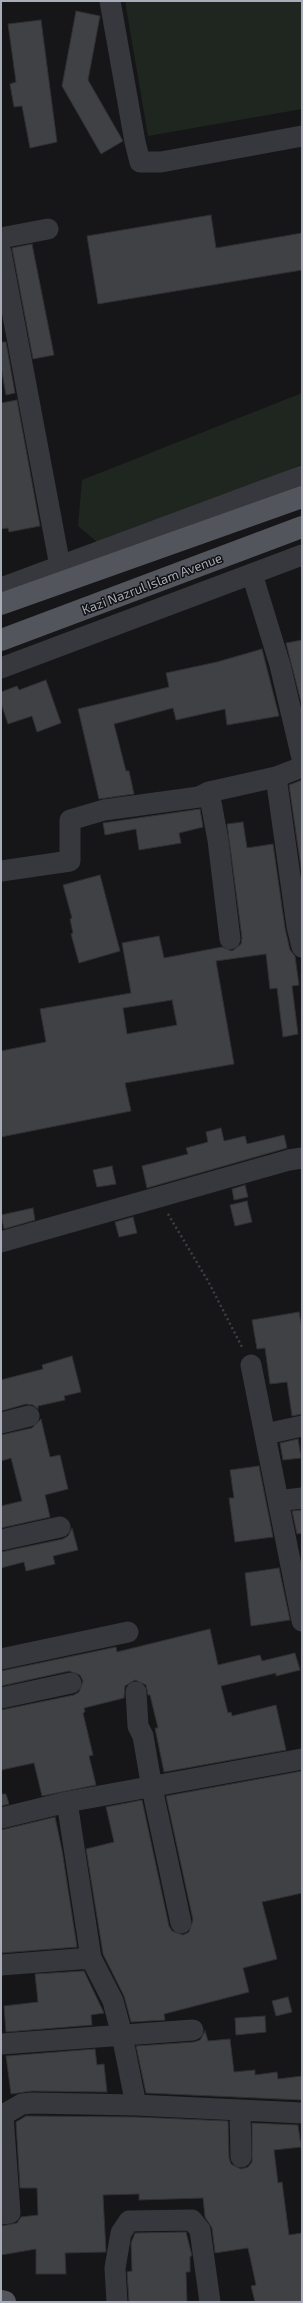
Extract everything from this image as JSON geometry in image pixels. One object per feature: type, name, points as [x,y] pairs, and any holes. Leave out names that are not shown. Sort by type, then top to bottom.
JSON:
[{"type":"main road","points":[[1,604],[302,497]]},
{"type":"main road","name":"Kazi Nazrul Islam Avenue","points":[[1,640],[302,527]]},
{"type":"main road","points":[[1,2301],[5,2302]]},
{"type":"street","points":[[110,1],[135,142],[140,162],[160,162],[302,136]]},
{"type":"street","points":[[1,238],[48,229]]},
{"type":"street","points":[[1,252],[60,566]]},
{"type":"street","points":[[1,588],[302,476]]},
{"type":"street","points":[[1,668],[302,555]]},
{"type":"street","points":[[252,574],[280,665],[302,758]]},
{"type":"street","points":[[1,871],[70,861],[70,820],[104,810],[199,797],[209,792],[276,776],[302,767]]},
{"type":"street","points":[[276,776],[302,947]]},
{"type":"street","points":[[209,792],[218,840],[230,938]]},
{"type":"street","points":[[1,1242],[289,1160],[302,1158]]},
{"type":"street","points":[[251,1365],[266,1434],[278,1501],[299,1586],[302,1621]]},
{"type":"street","points":[[1,1423],[29,1416]]},
{"type":"street","points":[[266,1434],[302,1426]]},
{"type":"street","points":[[278,1501],[302,1498]]},
{"type":"street","points":[[1,1540],[60,1527]]},
{"type":"street","points":[[1,1659],[128,1632]]},
{"type":"street","points":[[1,1698],[71,1683]]},
{"type":"street","points":[[136,1692],[138,1726],[143,1736],[152,1788],[181,1923]]},
{"type":"street","points":[[1,1818],[67,1802],[152,1788],[279,1762],[302,1759]]},
{"type":"street","points":[[67,1802],[91,1958],[113,2001],[122,2034],[136,2105]]},
{"type":"street","points":[[1,1965],[91,1958]]},
{"type":"street","points":[[1,2044],[193,2030]]},
{"type":"street","points":[[1,2214],[10,2213],[2,2107],[32,2103],[136,2105],[302,2113]]},
{"type":"street","points":[[240,2110],[241,2157]]},
{"type":"street","points":[[117,2302],[115,2268],[121,2233],[129,2221],[192,2220],[200,2230],[210,2302]]},
{"type":"path","points":[[158,1198],[208,1280],[251,1365]]},
{"type":"shaded area","points":[[125,1],[302,1],[302,109],[148,136]]},
{"type":"shaded area","points":[[302,393],[302,464],[104,548],[78,526],[82,480]]},
{"type":"building","points":[[76,11],[100,16],[88,80],[123,141],[101,154],[62,86]]},
{"type":"building","points":[[41,20],[57,142],[30,148],[22,106],[14,107],[10,84],[16,82],[8,24]]},
{"type":"building","points":[[211,215],[216,248],[302,233],[302,270],[98,304],[87,236]]},
{"type":"building","points":[[32,244],[54,355],[33,359],[12,248]]},
{"type":"building","points":[[1,342],[6,342],[15,393],[6,395],[1,367]]},
{"type":"building","points":[[17,400],[40,526],[9,532],[8,528],[1,529],[1,403]]},
{"type":"building","points":[[302,640],[302,706],[286,643]]},
{"type":"building","points":[[262,649],[279,716],[227,725],[225,709],[176,720],[173,708],[114,724],[126,771],[129,771],[134,794],[99,799],[78,709],[169,687],[166,673],[217,662]]},
{"type":"building","points":[[46,680],[61,723],[37,732],[32,716],[8,724],[1,703],[1,692],[17,686],[19,690]]},
{"type":"building","points":[[302,780],[302,875],[289,785]]},
{"type":"building","points":[[200,809],[203,827],[179,833],[181,843],[139,850],[136,829],[105,835],[103,823]]},
{"type":"building","points":[[243,822],[247,848],[273,844],[285,928],[290,950],[295,956],[299,985],[292,986],[298,1034],[283,1037],[277,988],[270,989],[266,954],[216,961],[234,1064],[125,1083],[131,1111],[1,1137],[1,1051],[46,1042],[40,1009],[131,993],[122,943],[159,936],[164,958],[222,947],[232,951],[241,944],[242,938],[227,824]],"holes":[[[172,1000],[177,1025],[127,1034],[123,1008]]]},
{"type":"building","points":[[100,875],[120,951],[79,963],[71,934],[73,933],[70,919],[72,918],[63,885]]},
{"type":"building","points":[[221,1128],[224,1141],[245,1136],[247,1144],[284,1135],[287,1148],[147,1188],[142,1166],[188,1154],[186,1148],[208,1142],[206,1132]]},
{"type":"building","points":[[112,1166],[116,1184],[97,1187],[93,1170]]},
{"type":"building","points":[[245,1185],[248,1197],[234,1200],[232,1189]]},
{"type":"building","points":[[247,1201],[252,1222],[235,1226],[230,1205]]},
{"type":"building","points":[[33,1208],[35,1220],[4,1229],[1,1215]]},
{"type":"building","points":[[133,1217],[137,1233],[119,1237],[115,1222]]},
{"type":"building","points":[[299,1312],[302,1329],[302,1414],[292,1416],[287,1382],[270,1384],[265,1348],[257,1349],[252,1320]]},
{"type":"building","points":[[72,1356],[81,1392],[64,1396],[65,1400],[38,1406],[38,1409],[33,1405],[26,1404],[1,1411],[1,1380],[43,1369],[42,1365]]},
{"type":"building","points":[[41,1419],[50,1457],[60,1455],[68,1489],[45,1495],[50,1517],[1,1528],[1,1506],[22,1501],[11,1458],[1,1461],[1,1435],[32,1428]]},
{"type":"building","points":[[298,1439],[301,1458],[283,1460],[280,1443]]},
{"type":"building","points":[[259,1466],[273,1537],[235,1542],[229,1498],[234,1498],[230,1470]]},
{"type":"building","points":[[302,1510],[302,1533],[297,1534],[292,1511]]},
{"type":"building","points":[[72,1528],[78,1550],[53,1556],[55,1564],[26,1571],[24,1562],[1,1568],[1,1552],[63,1539],[68,1536]]},
{"type":"building","points":[[279,1568],[290,1620],[251,1626],[245,1573]]},
{"type":"building","points":[[210,1629],[218,1665],[260,1655],[262,1661],[295,1653],[300,1670],[276,1676],[276,1673],[221,1686],[228,1713],[231,1712],[232,1716],[276,1705],[286,1750],[164,1772],[155,1728],[158,1728],[150,1695],[148,1695],[146,1685],[135,1680],[125,1686],[124,1698],[84,1708],[85,1712],[83,1713],[93,1755],[89,1756],[96,1785],[42,1796],[34,1763],[1,1770],[1,1710],[74,1695],[79,1692],[83,1681],[80,1675],[69,1671],[1,1686],[1,1671],[116,1647],[117,1652]]},
{"type":"building","points":[[302,1771],[302,1893],[262,1902],[277,1959],[243,1968],[249,1992],[164,2014],[165,2020],[131,2022],[124,1996],[103,1954],[86,1849],[114,1842],[106,1807],[142,1800],[169,1926],[172,1931],[183,1935],[189,1932],[193,1920],[166,1796]]},
{"type":"building","points":[[1,1794],[6,1794],[9,1804],[1,1806]]},
{"type":"building","points":[[55,1817],[62,1850],[77,1947],[1,1953],[1,1830]]},
{"type":"building","points":[[84,1971],[104,2013],[91,2015],[92,2025],[6,2032],[4,2006],[38,2002],[35,1974]]},
{"type":"building","points":[[288,1997],[292,2012],[276,2016],[272,2001]]},
{"type":"building","points":[[265,2016],[266,2032],[236,2035],[235,2018]]},
{"type":"building","points":[[205,2031],[208,2041],[230,2039],[234,2072],[255,2070],[255,2075],[277,2072],[278,2079],[302,2076],[302,2100],[146,2093],[136,2046],[194,2042],[200,2040]]},
{"type":"building","points":[[95,2049],[97,2065],[104,2064],[107,2092],[32,2091],[11,2094],[6,2056]]},
{"type":"building","points":[[26,2116],[136,2117],[228,2121],[229,2158],[231,2164],[241,2169],[248,2167],[252,2162],[252,2123],[298,2125],[301,2147],[274,2150],[278,2183],[282,2182],[289,2235],[302,2233],[302,2302],[255,2302],[251,2286],[256,2285],[248,2248],[215,2253],[212,2228],[205,2217],[203,2198],[139,2200],[139,2194],[103,2195],[106,2252],[65,2253],[66,2274],[36,2274],[36,2249],[1,2255],[1,2226],[17,2223],[21,2217],[38,2215],[37,2188],[20,2188],[16,2122]]},
{"type":"building","points":[[186,2232],[192,2256],[190,2256],[190,2272],[186,2272],[187,2302],[129,2302],[127,2272],[132,2271],[131,2243],[135,2233]]}]
